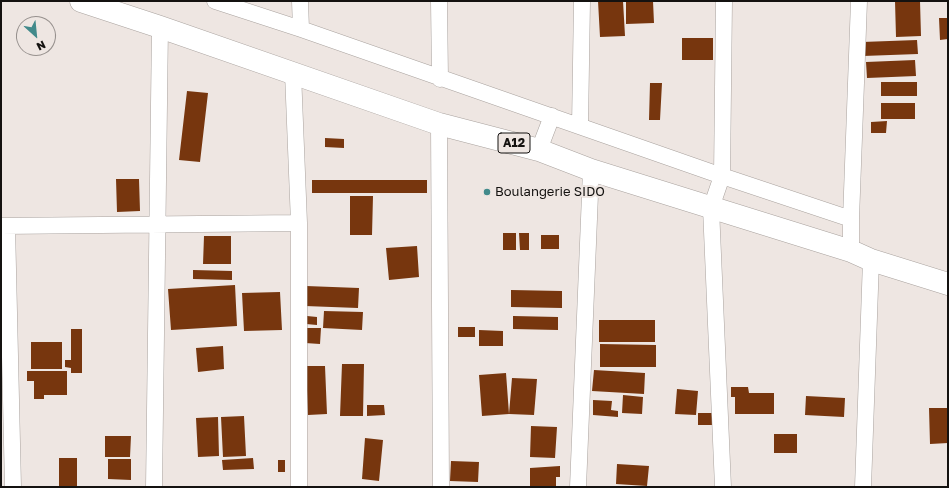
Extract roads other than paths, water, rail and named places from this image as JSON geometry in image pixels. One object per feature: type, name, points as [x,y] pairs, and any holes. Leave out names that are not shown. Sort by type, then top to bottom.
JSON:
[{"type":"main road","name":"A12","points":[[81,1],[439,124],[540,150],[591,170],[851,251],[871,260],[948,284]]},
{"type":"street","points":[[215,1],[301,29],[440,79],[851,219]]},
{"type":"street","points":[[300,1],[301,29]]},
{"type":"street","points":[[439,1],[440,79]]},
{"type":"street","points":[[580,126],[582,1]]},
{"type":"street","points":[[724,1],[722,176],[711,208],[724,487]]},
{"type":"street","points":[[851,251],[859,1]]},
{"type":"street","points":[[154,487],[159,225],[160,27]]},
{"type":"street","points":[[293,73],[299,223],[299,487]]},
{"type":"street","points":[[540,150],[552,116]]},
{"type":"street","points":[[439,124],[441,487]]},
{"type":"street","points":[[578,487],[591,170]]},
{"type":"street","points":[[13,487],[4,226],[299,223]]},
{"type":"street","points":[[863,487],[871,260]]},
{"type":"place","name":"Boulangerie SIDO","points":[[487,192]]}]
